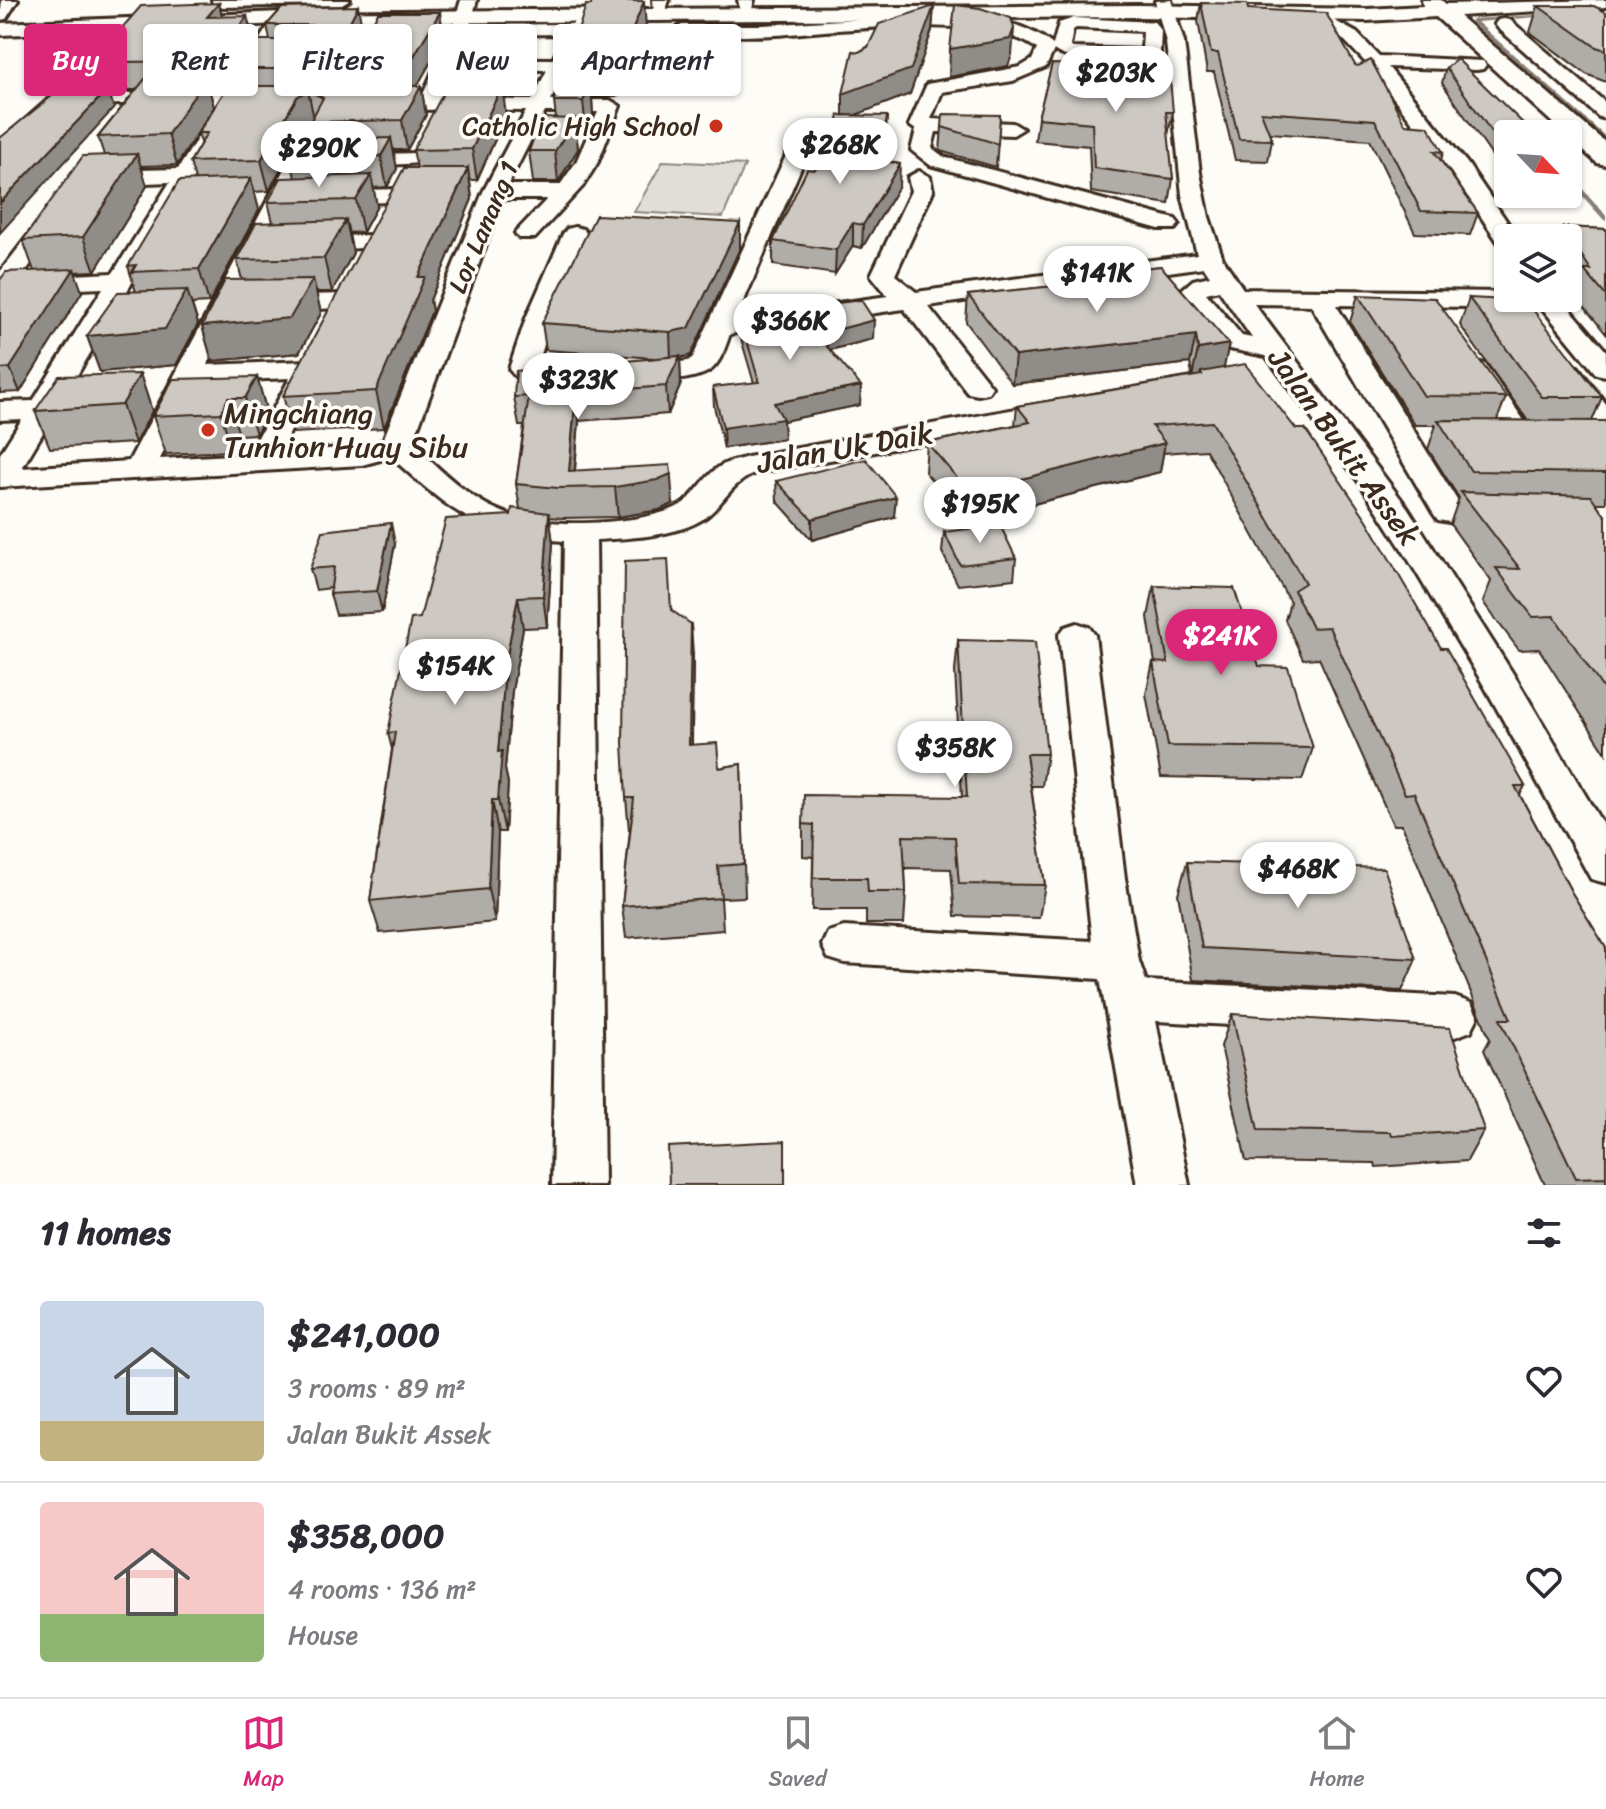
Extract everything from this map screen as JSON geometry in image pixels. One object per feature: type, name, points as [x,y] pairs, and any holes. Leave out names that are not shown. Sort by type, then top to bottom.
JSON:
[{"type":"main road","points":[[1165,6],[1200,0],[1412,19],[1477,65],[1538,120]]},
{"type":"main road","points":[[0,29],[281,18],[466,13],[749,12],[1031,1],[1330,11],[1440,4],[1606,1]]},
{"type":"main road","points":[[581,13],[660,3],[749,12],[880,18],[1105,4]]},
{"type":"main road","points":[[0,18],[218,4],[336,4],[466,13]]},
{"type":"main road","points":[[1412,19],[1440,4]]},
{"type":"main road","points":[[1440,4],[1602,168]]},
{"type":"main road","points":[[1582,156],[1602,168]]},
{"type":"street","points":[[0,18],[10,0]]},
{"type":"street","points":[[1555,4],[1578,20],[1512,21],[1504,24],[1606,113]]},
{"type":"street","name":"Jalan Bukit Assek","points":[[1165,6],[1176,36],[1173,77],[1205,244],[1211,259],[1274,366],[1394,512],[1512,699],[1606,867]]},
{"type":"street","points":[[1330,11],[1459,168],[1497,224]]},
{"type":"street","points":[[704,24],[749,12]]},
{"type":"street","points":[[139,470],[322,118],[373,53],[364,49],[375,31],[466,13]]},
{"type":"street","points":[[258,55],[281,18]]},
{"type":"street","points":[[868,40],[880,18],[992,25],[1038,36],[1049,53],[1173,77]]},
{"type":"street","points":[[0,153],[10,136],[60,100],[121,45],[139,22]]},
{"type":"street","points":[[1013,143],[971,106],[934,88],[919,125],[927,128],[971,106],[1049,53],[1062,50],[1078,55],[1142,57],[1151,53],[1152,30],[1140,23],[1074,23],[1065,27],[1049,53]]},
{"type":"street","points":[[1369,55],[1477,65]]},
{"type":"street","points":[[1015,76],[1059,77]]},
{"type":"street","points":[[1012,183],[1015,76]]},
{"type":"street","name":"Lor Lanang 1","points":[[396,446],[495,191],[553,79]]},
{"type":"street","points":[[241,96],[235,111],[184,175],[0,478],[362,456],[396,446]]},
{"type":"street","points":[[260,462],[373,242],[405,192],[426,141],[438,96]]},
{"type":"street","points":[[322,118],[436,105],[464,96]]},
{"type":"street","points":[[524,96],[540,104],[610,106],[587,162],[566,192],[527,233]]},
{"type":"street","points":[[60,100],[196,98],[235,111]]},
{"type":"street","points":[[128,121],[146,99]]},
{"type":"street","points":[[927,128],[921,150],[928,158],[1167,224]]},
{"type":"street","points":[[521,139],[596,140]]},
{"type":"street","points":[[298,162],[426,141]]},
{"type":"street","points":[[611,376],[696,369],[705,361],[799,149]]},
{"type":"street","points":[[1,287],[102,156]]},
{"type":"street","points":[[76,190],[184,175]]},
{"type":"street","points":[[919,177],[922,191],[883,275],[890,286],[910,300],[978,387]]},
{"type":"street","points":[[464,190],[566,192]]},
{"type":"street","points":[[247,201],[405,192]]},
{"type":"street","points":[[167,204],[199,203]]},
{"type":"street","points":[[478,234],[583,233],[539,318],[523,369],[528,376],[541,381],[583,379]]},
{"type":"street","points":[[730,235],[761,237]]},
{"type":"street","points":[[255,246],[373,242]]},
{"type":"street","points":[[721,327],[1211,259]]},
{"type":"street","points":[[1,287],[120,280]]},
{"type":"street","points":[[1274,366],[1233,342],[1192,292],[1202,285],[1319,297],[1494,299]]},
{"type":"street","points":[[1319,297],[1403,437],[1464,513],[1394,512]]},
{"type":"street","points":[[1424,298],[1442,323]]},
{"type":"street","points":[[190,314],[223,309],[343,302]]},
{"type":"street","points":[[1522,312],[1531,324]]},
{"type":"street","points":[[1559,312],[1606,368]]},
{"type":"street","points":[[97,318],[128,317]]},
{"type":"street","points":[[1460,349],[1564,438]]},
{"type":"street","points":[[1549,349],[1606,423]]},
{"type":"street","points":[[189,374],[308,369]]},
{"type":"street","points":[[262,402],[292,401]]},
{"type":"street","points":[[173,405],[203,404]]},
{"type":"street","name":"Jalan Uk Daik","points":[[396,446],[470,507],[495,520],[580,532],[679,519],[706,501],[723,479],[738,468],[1090,405]]},
{"type":"street","points":[[0,411],[42,409]]},
{"type":"street","points":[[1403,437],[1433,437]]},
{"type":"street","points":[[1493,438],[1564,438]]},
{"type":"street","points":[[578,1185],[580,532]]},
{"type":"street","points":[[1077,635],[1104,878],[1163,1185]]},
{"type":"street","points":[[844,945],[1455,1017]]},
{"type":"shaded area","points":[[663,161],[745,165],[723,217],[634,212]]},
{"type":"building","points":[[592,1],[644,1],[635,24],[580,24],[586,5],[591,5]]},
{"type":"building","points":[[219,3],[207,17],[247,16],[242,24],[143,24],[143,62],[127,62],[125,24],[141,6]]},
{"type":"building","points":[[1201,3],[1247,4],[1248,9],[1326,13],[1355,65],[1371,60],[1405,124],[1428,126],[1443,152],[1434,151],[1478,213],[1421,211],[1375,120],[1261,112],[1272,140],[1239,139],[1218,53],[1211,53]]},
{"type":"building","points":[[955,5],[980,8],[1011,18],[1014,28],[1010,39],[950,49]]},
{"type":"building","points":[[358,6],[349,24],[267,25],[282,8]]},
{"type":"building","points":[[934,6],[911,69],[843,94],[853,51],[859,52],[868,47],[879,24]]},
{"type":"building","points":[[1538,6],[1594,6],[1606,12],[1606,50],[1596,47]]},
{"type":"building","points":[[378,12],[440,12],[433,24],[428,24],[428,32],[412,59],[412,24],[372,24]]},
{"type":"building","points":[[258,40],[274,40],[274,69],[258,69]]},
{"type":"building","points":[[1457,59],[1520,120],[1494,120],[1494,135],[1446,68]]},
{"type":"building","points":[[1052,64],[1169,68],[1173,112],[1166,112],[1173,179],[1094,168],[1092,123],[1038,118]]},
{"type":"building","points":[[143,81],[143,96],[194,96],[168,134],[98,137]]},
{"type":"building","points":[[258,86],[274,86],[274,96],[299,96],[261,160],[190,162],[207,133],[198,133],[222,96],[258,96]]},
{"type":"building","points":[[412,86],[421,86],[402,120],[310,122],[323,98],[319,96],[412,96]]},
{"type":"building","points":[[52,96],[101,96],[0,203],[0,138]]},
{"type":"building","points":[[442,96],[497,96],[472,149],[413,150]]},
{"type":"building","points":[[555,96],[586,96],[583,101],[554,101]]},
{"type":"building","points":[[943,114],[1000,115],[998,144],[942,127]]},
{"type":"building","points":[[839,115],[887,116],[884,139],[888,139],[881,160],[900,164],[863,225],[853,223],[836,250],[773,241],[807,169],[814,170],[833,147]]},
{"type":"building","points":[[541,118],[575,119],[555,151],[529,151]]},
{"type":"building","points":[[391,138],[381,156],[291,159],[301,140]]},
{"type":"building","points":[[137,154],[83,237],[23,240],[83,156]]},
{"type":"building","points":[[404,168],[468,168],[418,277],[425,277],[376,391],[283,396]]},
{"type":"building","points":[[371,175],[356,200],[268,202],[281,178]]},
{"type":"building","points":[[251,178],[199,269],[132,272],[136,265],[128,266],[179,181]]},
{"type":"building","points":[[596,215],[740,223],[689,328],[670,332],[542,323]]},
{"type":"building","points":[[346,220],[324,258],[237,260],[256,223]]},
{"type":"building","points":[[1582,228],[1606,229],[1606,296],[1584,270],[1591,270],[1582,256]]},
{"type":"building","points":[[1161,266],[1229,344],[1198,349],[1196,335],[1015,356],[968,295],[1112,280],[1106,272]]},
{"type":"building","points":[[74,269],[10,368],[0,369],[0,280],[6,272]]},
{"type":"building","points":[[313,279],[290,318],[202,326],[225,280]]},
{"type":"building","points":[[187,290],[165,329],[87,336],[118,292]]},
{"type":"building","points":[[1358,295],[1435,298],[1506,397],[1424,396]]},
{"type":"building","points":[[1469,298],[1494,299],[1494,312],[1535,312],[1602,397],[1542,397]]},
{"type":"building","points":[[861,300],[874,320],[817,335],[861,386],[774,403],[783,419],[723,428],[713,387],[759,382],[740,316],[756,314],[785,333],[785,310]]},
{"type":"building","points":[[680,356],[666,386],[576,393],[569,471],[670,465],[671,474],[657,480],[615,487],[558,488],[516,484],[529,396],[514,397],[516,371]]},
{"type":"building","points":[[1245,364],[1296,429],[1305,429],[1367,520],[1441,648],[1446,648],[1525,786],[1515,786],[1572,893],[1606,948],[1606,1177],[1576,1178],[1500,1019],[1511,1019],[1414,793],[1405,794],[1329,627],[1312,628],[1294,590],[1305,583],[1212,422],[1152,426],[1165,443],[969,492],[927,443],[1030,422],[1017,406],[1202,375],[1201,372]]},
{"type":"building","points":[[140,374],[122,405],[35,411],[59,376]]},
{"type":"building","points":[[257,377],[245,398],[228,398],[221,413],[153,416],[173,379]]},
{"type":"building","points":[[1438,420],[1606,421],[1606,473],[1471,471]]},
{"type":"building","points":[[866,459],[896,497],[812,519],[776,481]]},
{"type":"building","points":[[1461,492],[1591,496],[1606,517],[1606,693],[1554,616],[1533,617],[1496,568],[1520,569]]},
{"type":"building","points":[[512,508],[549,513],[543,596],[518,597],[506,660],[498,752],[502,751],[498,800],[492,800],[488,889],[370,901],[395,732],[388,733],[411,619],[420,618],[446,519],[511,515]]},
{"type":"building","points":[[391,523],[377,591],[330,594],[334,567],[310,569],[323,531]]},
{"type":"building","points":[[1000,525],[1016,558],[960,565],[944,532]]},
{"type":"building","points":[[668,559],[671,610],[691,624],[689,745],[717,743],[719,768],[741,764],[744,864],[718,866],[721,898],[622,906],[634,798],[626,798],[623,743],[625,561]]},
{"type":"building","points":[[1154,586],[1234,588],[1259,666],[1288,667],[1313,748],[1168,746],[1153,662],[1168,663]]},
{"type":"building","points":[[958,640],[1035,642],[1047,754],[1026,754],[1045,885],[959,884],[955,837],[903,836],[906,892],[868,892],[867,878],[813,878],[814,825],[803,824],[804,795],[967,797]]},
{"type":"building","points":[[1187,862],[1384,868],[1416,959],[1202,948]]},
{"type":"building","points":[[1232,1014],[1450,1028],[1484,1130],[1392,1136],[1391,1132],[1258,1130]]},
{"type":"building","points":[[785,1141],[785,1185],[669,1185],[668,1147]]},
{"type":"waterway","points":[[1549,15],[1473,21],[1606,140]]},
{"type":"waterway","points":[[1582,192],[1606,219]]},
{"type":"place","name":"Catholic High School","points":[[716,126]]},
{"type":"place","name":"Mingchiang Tunhion Huay Sibu","points":[[208,430]]}]
